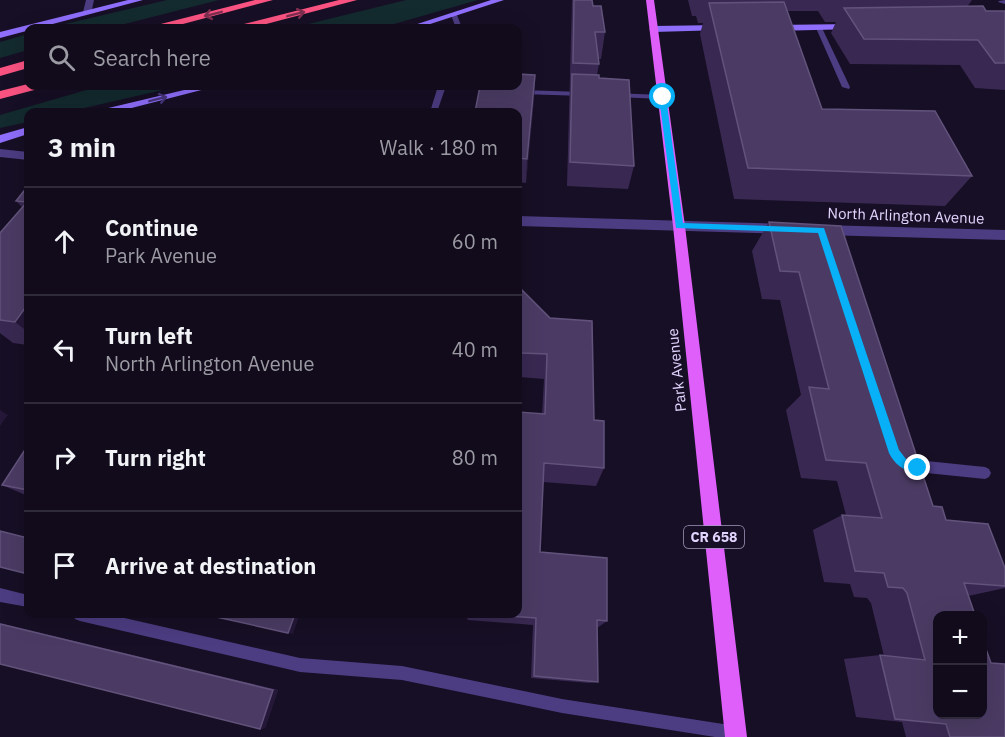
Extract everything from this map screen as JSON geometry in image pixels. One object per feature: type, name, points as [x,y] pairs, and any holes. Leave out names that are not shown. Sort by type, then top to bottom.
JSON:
[{"type":"highway","points":[[173,24],[268,0]]},
{"type":"highway","points":[[256,24],[352,0]]},
{"type":"highway","points":[[0,72],[24,65]]},
{"type":"highway","points":[[0,95],[24,89]]},
{"type":"main road","points":[[42,24],[139,0]]},
{"type":"main road","points":[[424,24],[500,0]]},
{"type":"main road","name":"Park Avenue","points":[[650,0],[679,226],[736,735]]},
{"type":"main road","points":[[760,28],[866,27]]},
{"type":"main road","points":[[654,29],[737,28]]},
{"type":"main road","points":[[0,35],[24,29]]},
{"type":"main road","points":[[121,108],[195,90]]},
{"type":"main road","points":[[0,139],[24,132]]},
{"type":"street","points":[[88,12],[90,0]]},
{"type":"street","points":[[0,153],[24,156]]},
{"type":"street","name":"North Arlington Avenue","points":[[522,220],[814,233],[1005,235]]},
{"type":"lane","points":[[454,15],[457,24]]},
{"type":"lane","points":[[819,28],[846,87]]},
{"type":"lane","points":[[434,108],[441,90]]},
{"type":"lane","points":[[520,92],[591,94]]},
{"type":"lane","points":[[603,95],[663,97]]},
{"type":"lane","points":[[899,458],[903,464],[918,468],[985,473]]},
{"type":"lane","points":[[0,595],[24,601]]},
{"type":"lane","points":[[98,618],[300,664],[402,673],[562,706],[736,735]]},
{"type":"green space","points":[[167,0],[219,0],[125,24],[65,24]]},
{"type":"green space","points":[[406,0],[478,0],[394,24],[308,24]]},
{"type":"green space","points":[[24,35],[24,51],[0,58],[0,42]]},
{"type":"green space","points":[[86,90],[163,90],[84,108],[24,108]]},
{"type":"green space","points":[[24,108],[24,123],[0,128],[0,115]]},
{"type":"building","points":[[574,0],[592,0],[593,6],[601,6],[605,32],[595,32],[599,64],[573,63]]},
{"type":"building","points":[[784,2],[822,109],[935,111],[972,176],[748,168],[709,3]]},
{"type":"building","points":[[983,6],[986,11],[1005,11],[1005,63],[995,63],[978,40],[864,39],[844,8]]},
{"type":"building","points":[[522,74],[535,75],[527,159],[522,158],[522,108],[476,108],[479,90],[522,90]]},
{"type":"building","points":[[572,74],[599,75],[599,78],[629,80],[634,166],[570,162]]},
{"type":"building","points":[[24,191],[24,202],[16,201]]},
{"type":"building","points":[[24,205],[24,310],[15,322],[0,320],[0,233]]},
{"type":"building","points":[[769,222],[841,226],[933,506],[942,507],[946,520],[988,524],[1005,568],[1005,586],[964,583],[974,611],[933,611],[933,719],[987,719],[987,652],[991,663],[1005,664],[1005,737],[950,737],[946,724],[895,719],[880,655],[925,660],[907,593],[903,588],[888,587],[884,573],[855,571],[842,515],[882,518],[866,463],[826,460],[809,387],[829,389],[799,272],[780,271]]},
{"type":"building","points":[[522,290],[550,318],[592,321],[594,420],[604,421],[604,468],[544,463],[540,552],[607,558],[607,621],[597,620],[598,682],[534,676],[536,618],[522,617],[522,412],[545,414],[547,354],[522,353]]},
{"type":"building","points":[[24,451],[24,489],[2,485]]},
{"type":"building","points":[[0,531],[24,537],[24,573],[0,567]]},
{"type":"building","points":[[221,618],[294,618],[288,633]]},
{"type":"building","points":[[0,624],[273,690],[260,729],[0,664]]},
{"type":"route","points":[[663,97],[679,226],[821,230],[894,453],[903,464],[918,468]]}]
